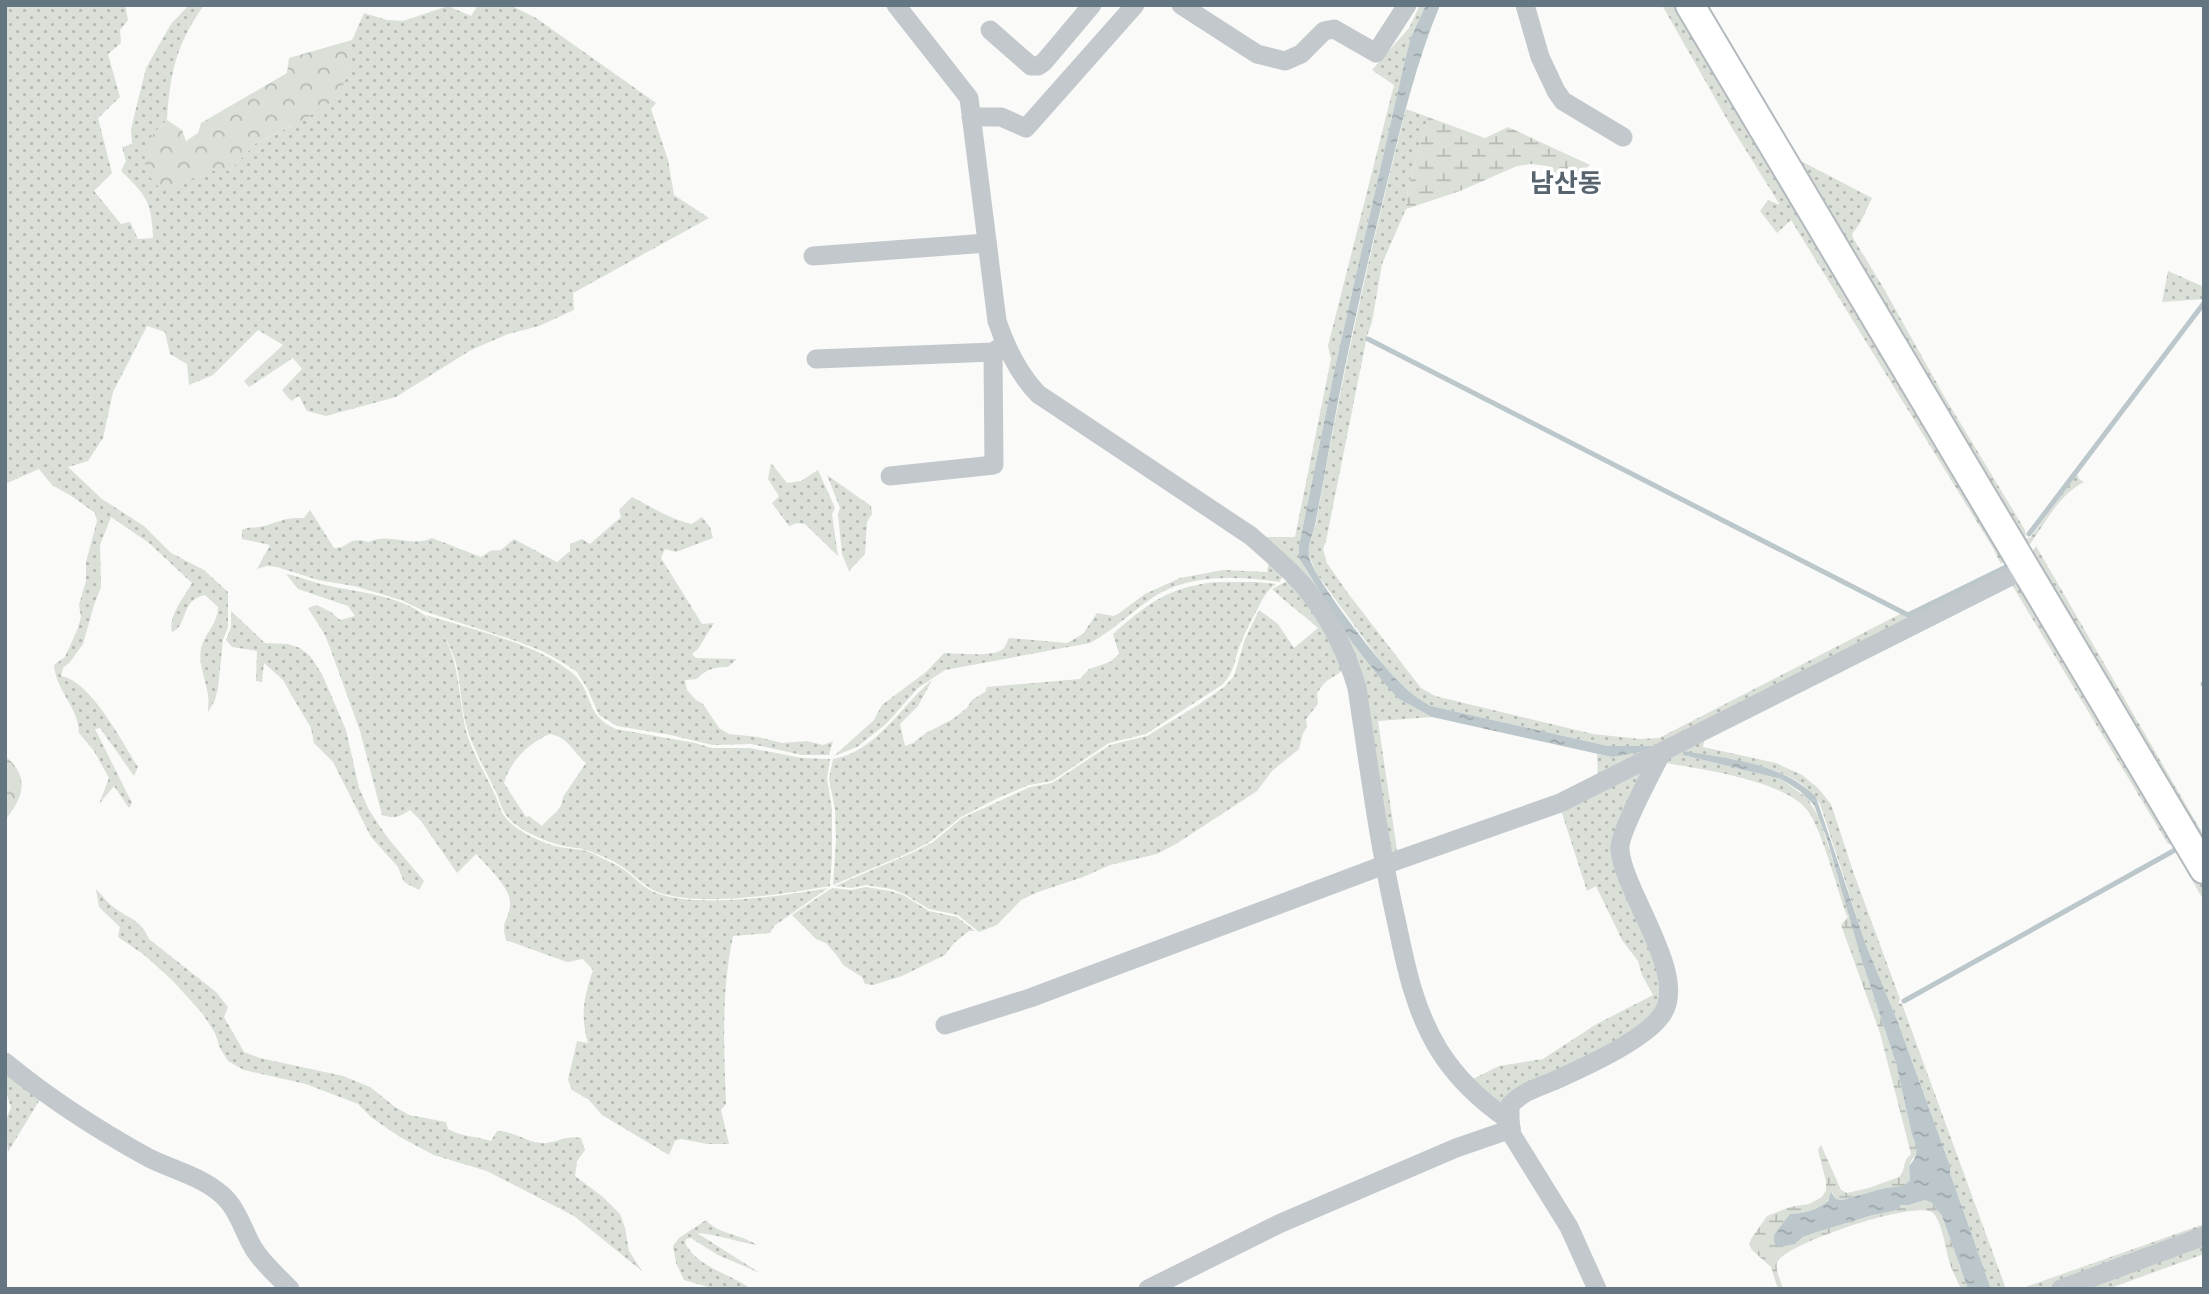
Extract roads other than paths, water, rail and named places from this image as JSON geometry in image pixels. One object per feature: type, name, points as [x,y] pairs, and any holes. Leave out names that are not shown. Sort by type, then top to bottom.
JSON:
[{"type":"main road","points":[[1690,5],[2204,869]]},
{"type":"street","points":[[890,475],[994,465],[999,348],[969,98],[896,5]]},
{"type":"street","points":[[990,30],[1031,66],[1038,66],[1091,5]]},
{"type":"street","points":[[971,117],[1002,117],[1026,128],[1135,5]]},
{"type":"street","points":[[1181,5],[1257,54],[1285,61],[1301,54],[1324,31],[1334,29],[1376,53],[1402,8]]},
{"type":"street","points":[[1525,5],[1540,57],[1563,101],[1623,137]]},
{"type":"street","points":[[813,256],[987,243]]},
{"type":"street","points":[[816,359],[999,348]]},
{"type":"street","points":[[999,348],[1038,394],[1251,536],[1314,599],[1350,666],[1357,688],[1384,865],[1414,996],[1439,1049],[1466,1086],[1510,1125]]},
{"type":"street","points":[[945,1025],[1043,994],[1384,865],[1560,803],[2025,569]]},
{"type":"street","points":[[1597,1289],[1569,1227],[1512,1135],[1510,1105],[1521,1094],[1588,1065],[1647,1030],[1662,1015],[1670,995],[1667,970],[1624,867],[1619,848],[1629,820],[1662,752]]},
{"type":"street","points":[[5,1062],[80,1118],[158,1162],[213,1187],[233,1208],[258,1255],[290,1289]]},
{"type":"street","points":[[1148,1289],[1280,1223],[1510,1125]]},
{"type":"street","points":[[2061,1289],[2204,1236]]},
{"type":"water","points":[[1426,5],[1440,5],[1410,93],[1378,219],[1345,367],[1309,556],[1322,583],[1365,641],[1401,684],[1427,704],[1608,746],[1652,746],[1651,750],[1612,757],[1432,717],[1399,699],[1351,641],[1299,558],[1299,546],[1336,363],[1405,60],[1411,37]]},
{"type":"water","points":[[1683,751],[1754,764],[1788,777],[1816,797],[1866,945],[1897,1020],[1950,1166],[1950,1173],[1991,1289],[1968,1289],[1942,1216],[1932,1203],[1925,1200],[1817,1232],[1803,1237],[1795,1244],[1779,1247],[1774,1242],[1774,1235],[1790,1214],[1819,1207],[1828,1201],[1831,1192],[1836,1199],[1842,1200],[1885,1188],[1904,1186],[1910,1180],[1909,1166],[1915,1158],[1916,1148],[1896,1063],[1814,805],[1800,791],[1781,779],[1683,755]]},
{"type":"waterway","points":[[2029,534],[2204,303]]},
{"type":"waterway","points":[[1368,339],[1908,615],[2006,567]]},
{"type":"waterway","points":[[1904,1001],[2175,850]]},
{"type":"district","name":"남산동","points":[[1566,181]]}]
